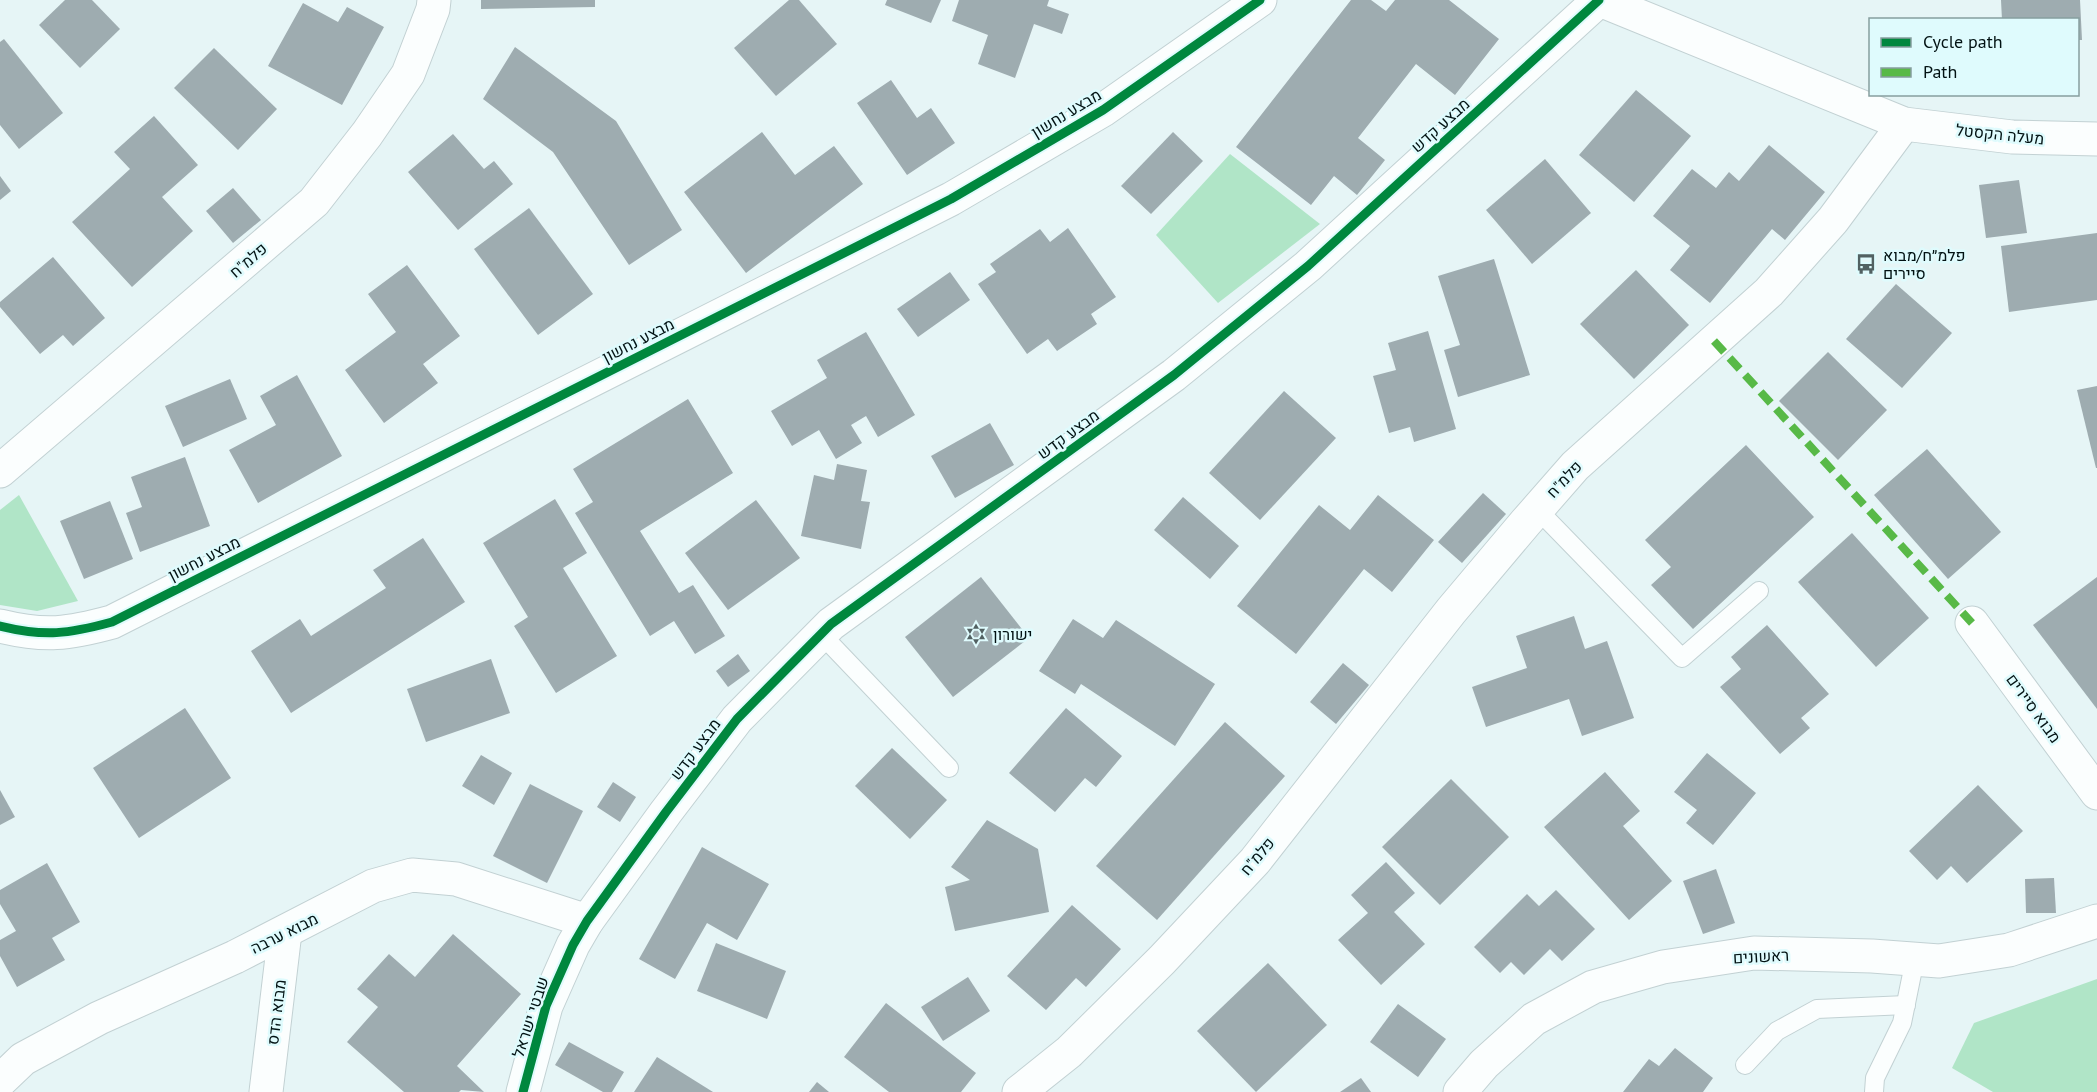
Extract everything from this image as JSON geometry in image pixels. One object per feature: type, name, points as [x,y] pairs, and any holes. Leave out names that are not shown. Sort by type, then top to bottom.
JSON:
[{"type":"street","name":"פלמ\"ח","points":[[0,471],[314,202],[367,134],[408,74],[433,9],[434,0]]},
{"type":"street","name":"מבצע נחשון","points":[[0,626],[25,632],[72,633],[112,622],[951,199],[1103,110],[1260,0]]},
{"type":"street","points":[[1600,0],[1904,124]]},
{"type":"street","name":"מבצע קדש","points":[[587,921],[737,719],[820,634],[922,557],[1174,375],[1223,336],[1308,266],[1600,0]]},
{"type":"street","name":"פלמ\"ח","points":[[1019,1092],[1069,1052],[1162,960],[1255,861],[1451,611],[1575,466],[1769,292],[1833,220],[1904,124]]},
{"type":"street","name":"מעלה הקסטל","points":[[1904,124],[2012,137],[2097,139]]},
{"type":"street","name":"מבוא סיירים","points":[[1972,623],[2097,793]]},
{"type":"street","name":"מבוא ערבה","points":[[0,1081],[12,1060],[285,932],[373,886],[411,875],[456,879],[587,921]]},
{"type":"street","name":"שבטי ישראל","points":[[523,1092],[546,1006],[573,945],[587,921]]},
{"type":"street","name":"ראשונים","points":[[1460,1092],[1484,1064],[1534,1019],[1593,987],[1663,967],[1754,953],[1939,961],[2009,950],[2097,921]]},
{"type":"street","name":"מבוא הדס","points":[[267,1092],[285,932]]},
{"type":"lane","points":[[1537,510],[1682,658],[1759,591]]},
{"type":"lane","points":[[820,634],[949,768]]},
{"type":"lane","points":[[1874,1092],[1875,1078],[1902,1023],[1915,959]]},
{"type":"lane","points":[[1745,1065],[1777,1031],[1817,1009],[1906,1005]]},
{"type":"green space","points":[[1230,154],[1320,224],[1218,303],[1156,235]]},
{"type":"green space","points":[[19,495],[78,601],[37,611],[0,605],[0,510]]},
{"type":"green space","points":[[2097,979],[2097,1092],[1993,1092],[1952,1068],[1974,1023]]},
{"type":"building","points":[[65,0],[92,0],[120,29],[80,68],[39,25]]},
{"type":"building","points":[[481,0],[595,0],[595,7],[481,9]]},
{"type":"building","points":[[789,0],[799,0],[837,44],[776,96],[734,48]]},
{"type":"building","points":[[887,0],[941,0],[931,23],[885,5]]},
{"type":"building","points":[[959,0],[1049,0],[1047,6],[1069,14],[1062,34],[1034,24],[1015,78],[978,64],[988,35],[952,21]]},
{"type":"building","points":[[1351,0],[1371,0],[1386,11],[1395,0],[1449,0],[1499,39],[1455,95],[1416,64],[1358,138],[1385,160],[1357,195],[1334,176],[1311,205],[1236,147]]},
{"type":"building","points":[[2001,0],[2080,0],[2082,40],[2079,40],[2079,18],[2002,18]]},
{"type":"building","points":[[303,3],[338,22],[347,7],[384,27],[342,105],[268,66]]},
{"type":"building","points":[[4,39],[63,113],[19,149],[0,125],[0,42]]},
{"type":"building","points":[[515,47],[616,121],[682,230],[629,265],[553,152],[483,99]]},
{"type":"building","points":[[214,48],[277,109],[238,150],[174,88]]},
{"type":"building","points":[[891,80],[917,118],[931,108],[955,143],[907,175],[857,103]]},
{"type":"building","points":[[1636,90],[1691,136],[1634,202],[1579,155]]},
{"type":"building","points":[[154,116],[198,165],[162,197],[193,231],[132,287],[72,222],[130,169],[114,152]]},
{"type":"building","points":[[762,132],[795,175],[834,146],[863,184],[746,273],[684,192]]},
{"type":"building","points":[[1173,132],[1203,161],[1151,214],[1121,186]]},
{"type":"building","points":[[453,134],[484,169],[494,161],[513,184],[458,230],[408,172]]},
{"type":"building","points":[[1769,145],[1825,192],[1785,240],[1772,229],[1710,303],[1670,270],[1690,246],[1653,216],[1692,169],[1716,188],[1729,172],[1739,181]]},
{"type":"building","points":[[1545,159],[1591,213],[1532,264],[1486,210]]},
{"type":"building","points":[[0,176],[11,191],[0,200]]},
{"type":"building","points":[[2019,180],[2027,233],[1986,238],[1979,185]]},
{"type":"building","points":[[233,188],[261,220],[233,243],[206,211]]},
{"type":"building","points":[[529,208],[593,294],[538,335],[474,249]]},
{"type":"building","points":[[1068,228],[1116,297],[1091,314],[1097,324],[1057,351],[1048,339],[1027,354],[978,284],[996,272],[990,264],[1040,229],[1050,242]]},
{"type":"building","points":[[2097,233],[2097,300],[2009,312],[2001,246]]},
{"type":"building","points":[[53,257],[105,318],[73,346],[63,335],[40,354],[0,307],[0,302]]},
{"type":"building","points":[[1494,259],[1530,375],[1458,397],[1444,350],[1460,345],[1438,276]]},
{"type":"building","points":[[407,265],[460,336],[423,364],[438,383],[384,423],[345,370],[396,332],[368,294]]},
{"type":"building","points":[[1636,270],[1689,325],[1634,379],[1580,324]]},
{"type":"building","points":[[950,272],[970,300],[918,337],[897,309]]},
{"type":"building","points":[[1896,284],[1952,333],[1902,388],[1846,339]]},
{"type":"building","points":[[1428,331],[1456,429],[1414,442],[1410,427],[1389,433],[1373,376],[1396,370],[1388,343]]},
{"type":"building","points":[[866,332],[915,415],[878,437],[866,416],[851,425],[862,443],[836,459],[819,430],[792,446],[771,411],[827,378],[817,360]]},
{"type":"building","points":[[1828,352],[1887,410],[1838,460],[1779,401]]},
{"type":"building","points":[[297,375],[342,456],[258,503],[229,450],[276,425],[260,396]]},
{"type":"building","points":[[230,379],[247,419],[183,447],[165,406]]},
{"type":"building","points":[[2097,386],[2097,468],[2096,468],[2077,390]]},
{"type":"building","points":[[1284,391],[1336,438],[1260,520],[1209,473]]},
{"type":"building","points":[[688,399],[733,473],[640,531],[679,593],[693,585],[725,636],[695,654],[674,621],[650,636],[575,513],[593,502],[573,469]]},
{"type":"building","points":[[990,423],[1014,465],[955,498],[931,456]]},
{"type":"building","points":[[1746,445],[1814,517],[1693,629],[1651,585],[1671,567],[1645,540]]},
{"type":"building","points":[[1927,449],[2001,532],[1948,579],[1874,495]]},
{"type":"building","points":[[185,457],[210,526],[140,552],[126,513],[142,507],[131,477]]},
{"type":"building","points":[[837,464],[867,470],[861,501],[870,502],[861,549],[801,536],[814,475],[834,480]]},
{"type":"building","points":[[1483,493],[1506,514],[1462,563],[1438,542]]},
{"type":"building","points":[[1378,495],[1434,540],[1392,592],[1364,569],[1296,654],[1237,606],[1319,505],[1350,530]]},
{"type":"building","points":[[1183,497],[1239,546],[1210,579],[1154,530]]},
{"type":"building","points":[[555,499],[587,553],[563,568],[617,656],[556,693],[514,626],[528,617],[483,543]]},
{"type":"building","points":[[756,500],[800,558],[728,610],[685,553]]},
{"type":"building","points":[[110,501],[133,559],[84,579],[60,521]]},
{"type":"building","points":[[1852,533],[1929,618],[1876,667],[1798,582]]},
{"type":"building","points":[[423,538],[465,602],[291,713],[251,651],[300,619],[311,636],[386,588],[373,570]]},
{"type":"building","points":[[981,577],[1029,638],[953,697],[905,637]]},
{"type":"building","points":[[2097,577],[2097,709],[2033,625]]},
{"type":"building","points":[[1574,616],[1585,649],[1607,641],[1634,718],[1582,736],[1569,699],[1486,727],[1472,687],[1527,668],[1516,636]]},
{"type":"building","points":[[1073,619],[1103,638],[1116,620],[1215,684],[1175,746],[1081,684],[1075,694],[1039,671]]},
{"type":"building","points":[[1767,625],[1829,694],[1801,718],[1810,728],[1780,754],[1720,687],[1741,669],[1731,657]]},
{"type":"building","points":[[738,654],[750,671],[728,687],[716,671]]},
{"type":"building","points":[[491,659],[510,713],[426,742],[407,689]]},
{"type":"building","points":[[1343,663],[1369,685],[1336,724],[1310,702]]},
{"type":"building","points":[[185,708],[231,778],[139,838],[93,768]]},
{"type":"building","points":[[1066,708],[1122,756],[1096,787],[1085,778],[1055,812],[1009,773]]},
{"type":"building","points":[[1225,722],[1285,776],[1157,920],[1096,866]]},
{"type":"building","points":[[892,748],[947,800],[910,839],[855,786]]},
{"type":"building","points":[[1707,753],[1756,793],[1713,845],[1686,823],[1697,810],[1674,792]]},
{"type":"building","points":[[481,755],[512,773],[494,805],[462,786]]},
{"type":"building","points":[[1605,772],[1640,811],[1623,826],[1672,881],[1629,920],[1544,827]]},
{"type":"building","points":[[1451,779],[1509,837],[1440,905],[1382,847]]},
{"type":"building","points":[[613,782],[636,797],[620,822],[597,807]]},
{"type":"building","points":[[530,784],[583,811],[547,883],[493,856]]},
{"type":"building","points":[[1978,785],[2023,831],[1967,883],[1951,866],[1937,880],[1909,851]]},
{"type":"building","points":[[0,790],[15,817],[0,825]]},
{"type":"building","points":[[987,820],[1038,849],[1049,912],[955,931],[945,887],[970,880],[951,867]]},
{"type":"building","points":[[702,847],[769,884],[737,940],[707,923],[675,979],[639,959]]},
{"type":"building","points":[[1386,862],[1415,893],[1394,912],[1425,944],[1381,985],[1338,940],[1368,913],[1351,895]]},
{"type":"building","points":[[47,863],[80,922],[52,938],[65,960],[17,987],[0,956],[0,940],[16,931],[0,904],[0,890]]},
{"type":"building","points":[[1716,869],[1735,923],[1703,934],[1683,881]]},
{"type":"building","points":[[2054,878],[2056,913],[2026,913],[2025,879]]},
{"type":"building","points":[[1556,890],[1595,929],[1562,961],[1550,949],[1524,975],[1511,962],[1500,973],[1474,947],[1527,894],[1539,906]]},
{"type":"building","points":[[1072,905],[1121,949],[1086,987],[1076,978],[1046,1010],[1007,976]]},
{"type":"building","points":[[453,934],[521,994],[457,1066],[484,1092],[461,1090],[459,1092],[404,1092],[347,1042],[378,1007],[357,989],[389,954],[415,977]]},
{"type":"building","points":[[716,943],[786,971],[767,1019],[697,991]]},
{"type":"building","points":[[1268,963],[1327,1025],[1256,1092],[1197,1031]]},
{"type":"building","points":[[968,977],[990,1011],[943,1041],[921,1007]]},
{"type":"building","points":[[886,1003],[976,1073],[961,1092],[889,1092],[844,1057]]},
{"type":"building","points":[[1398,1004],[1446,1039],[1418,1077],[1370,1042]]},
{"type":"building","points":[[569,1042],[624,1072],[612,1092],[603,1092],[555,1065]]},
{"type":"building","points":[[1675,1048],[1713,1078],[1703,1092],[1623,1092],[1649,1059],[1659,1066]]},
{"type":"building","points":[[657,1057],[713,1092],[634,1092]]},
{"type":"building","points":[[1361,1078],[1371,1092],[1340,1092]]},
{"type":"building","points":[[817,1082],[829,1092],[809,1092]]},
{"type":"marked path","points":[[1714,341],[1972,623]]},
{"type":"cycle path","points":[[0,626],[30,632],[56,633],[112,622],[951,199],[1103,110],[1260,0]]},
{"type":"cycle path","points":[[523,1092],[546,1006],[573,945],[587,921],[666,812],[737,719],[831,624],[1174,375],[1308,266],[1599,0]]},
{"type":"place","name":"פלמ״ח/מבוא סיירים","points":[[1866,264]]},
{"type":"place","name":"ישורון","points":[[976,634]]}]
